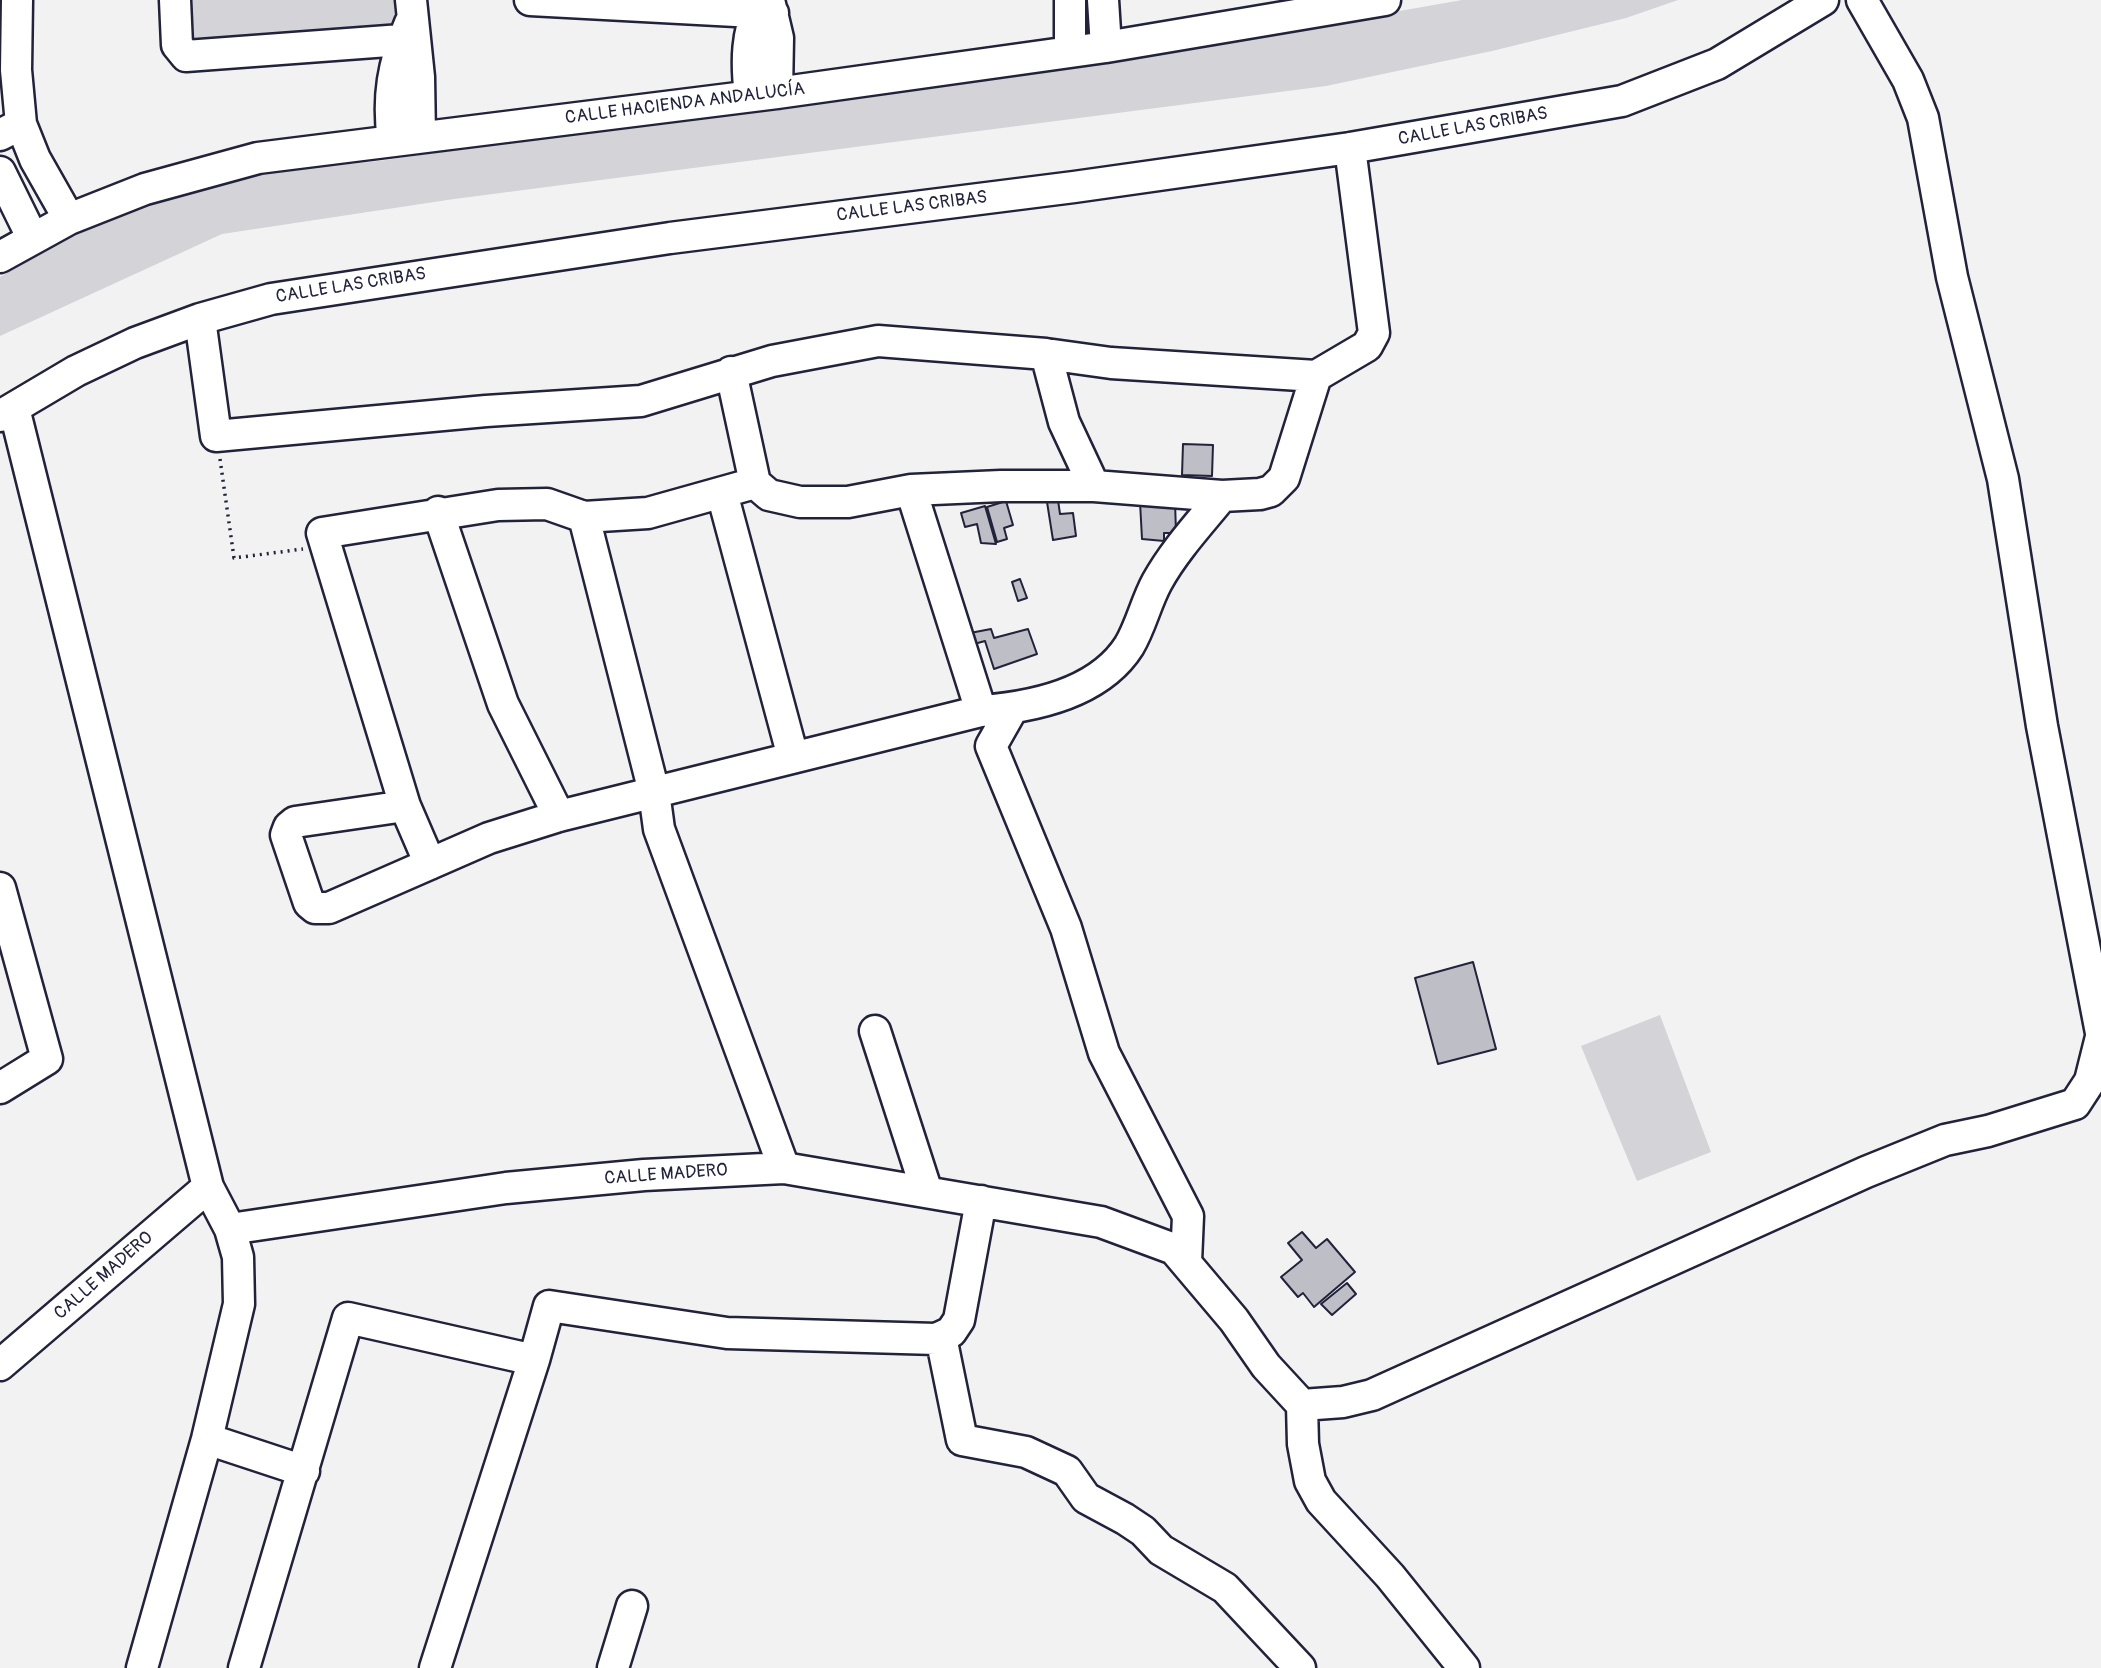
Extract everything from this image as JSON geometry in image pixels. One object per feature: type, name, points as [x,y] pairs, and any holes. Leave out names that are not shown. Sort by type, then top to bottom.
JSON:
[{"type":"street","points":[[17,0],[16,70],[10,129],[34,159],[69,219]]},
{"type":"street","points":[[175,0],[177,45],[186,56],[410,24],[405,77],[406,139]]},
{"type":"street","points":[[530,0],[764,17],[764,95]]},
{"type":"street","points":[[1070,0],[1070,50]]},
{"type":"street","points":[[1103,0],[1106,47]]},
{"type":"street","name":"CALLE LAS CRIBAS","points":[[7,412],[76,371],[135,343],[200,319],[271,299],[670,238],[1074,187],[1350,148],[1634,97],[1717,64],[1823,0]]},
{"type":"street","points":[[1464,1668],[1390,1576],[1321,1501],[1310,1481],[1303,1444],[1303,1405],[1343,1402],[1372,1395],[1866,1172],[1945,1140],[1988,1131],[2075,1104],[2090,1081],[2101,1035],[2042,726],[2003,479],[1952,277],[1923,118],[1908,80],[1862,0]]},
{"type":"street","name":"CALLE HACIENDA ANDALUCÍA","points":[[0,257],[69,219],[145,189],[201,171],[258,158],[764,95],[1106,47],[1366,2]]},
{"type":"street","points":[[200,319],[216,436],[486,411],[641,401],[684,390],[731,372],[831,348],[878,341],[1046,354],[1111,363],[1316,376],[1367,346],[1374,333],[1350,148]]},
{"type":"street","points":[[32,237],[1,174],[34,159]]},
{"type":"street","points":[[1046,354],[1064,422],[1094,486]]},
{"type":"street","points":[[731,372],[755,483],[769,495],[800,502],[848,502],[911,489],[1094,486],[1222,496],[1260,494],[1279,485],[1284,478],[1316,376]]},
{"type":"street","points":[[7,412],[208,1187],[230,1229],[238,1257],[239,1304],[207,1439],[142,1668]]},
{"type":"street","points":[[430,864],[405,806],[322,533],[438,512],[498,505],[547,504],[584,517],[648,513],[755,483]]},
{"type":"street","points":[[911,489],[981,711]]},
{"type":"street","points":[[722,493],[793,757]]},
{"type":"street","points":[[405,806],[295,822],[289,827],[286,835],[309,903],[314,908],[329,908],[489,838],[559,816],[981,711],[1038,704],[1096,679],[1116,663],[1130,644],[1159,579],[1222,496]]},
{"type":"street","points":[[438,512],[503,704],[559,816]]},
{"type":"street","points":[[584,517],[654,792],[659,829],[784,1168]]},
{"type":"street","points":[[1012,709],[991,746],[1066,928],[1104,1053],[1188,1216],[1186,1262]]},
{"type":"street","points":[[0,888],[47,1059],[0,1088]]},
{"type":"street","points":[[875,1031],[927,1192]]},
{"type":"street","name":"CALLE MADERO","points":[[230,1229],[506,1188],[644,1175],[784,1168],[1101,1222],[1174,1249],[1234,1320],[1266,1366],[1303,1405]]},
{"type":"street","name":"CALLE MADERO","points":[[0,1365],[208,1187]]},
{"type":"street","points":[[435,1668],[549,1306],[727,1333],[941,1337],[951,1332],[960,1320],[981,1201]]},
{"type":"street","points":[[244,1668],[348,1318],[534,1360]]},
{"type":"street","points":[[941,1337],[962,1440],[1026,1452],[1067,1471],[1086,1498],[1125,1519],[1143,1531],[1161,1550],[1225,1588],[1300,1668]]},
{"type":"street","points":[[207,1439],[304,1471]]},
{"type":"street","points":[[613,1668],[632,1606]]},
{"type":"path","points":[[216,436],[234,558],[299,552],[322,533]]},
{"type":"shaded area","points":[[190,0],[401,0],[401,19],[392,33],[192,45]]},
{"type":"shaded area","points":[[1462,0],[1678,0],[1626,18],[1492,51],[1326,86],[454,199],[222,234],[0,336],[0,277],[90,223],[237,175],[379,161],[1196,47]]},
{"type":"shaded area","points":[[1660,1015],[1711,1152],[1637,1181],[1581,1046]]},
{"type":"building","points":[[1183,444],[1213,445],[1212,476],[1182,475]]},
{"type":"building","points":[[1058,500],[1060,514],[1073,513],[1076,536],[1053,540],[1047,502]]},
{"type":"building","points":[[1006,501],[1013,525],[1004,528],[1007,539],[997,542],[987,507]]},
{"type":"building","points":[[1175,501],[1176,533],[1164,533],[1164,541],[1142,539],[1140,502]]},
{"type":"building","points":[[985,506],[996,544],[981,543],[977,524],[965,527],[961,513]]},
{"type":"building","points":[[1020,579],[1027,598],[1018,601],[1012,582]]},
{"type":"building","points":[[991,629],[994,638],[1028,629],[1037,654],[994,669],[985,641],[974,644],[970,633]]},
{"type":"building","points":[[1473,962],[1496,1049],[1438,1064],[1415,978]]},
{"type":"building","points":[[1302,1232],[1316,1248],[1327,1239],[1355,1272],[1314,1307],[1303,1293],[1298,1297],[1281,1277],[1302,1260],[1288,1243]]},
{"type":"building","points":[[1347,1283],[1356,1294],[1332,1315],[1321,1304]]}]
